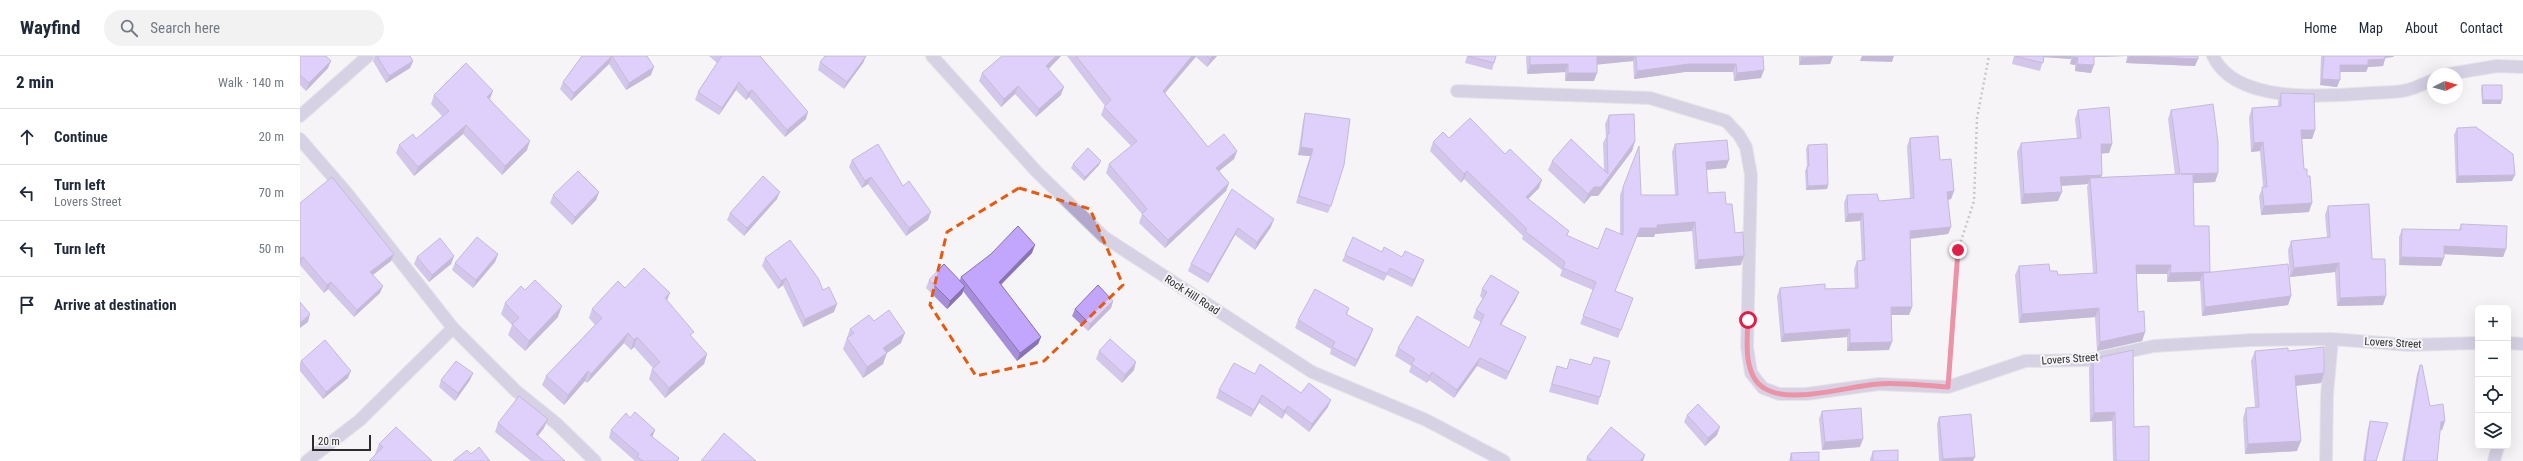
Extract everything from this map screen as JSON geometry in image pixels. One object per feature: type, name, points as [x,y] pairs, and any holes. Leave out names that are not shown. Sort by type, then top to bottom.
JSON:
[{"type":"street","points":[[300,116],[368,56]]},
{"type":"street","name":"Rock Hill Road","points":[[932,56],[1036,171],[1104,237],[1312,372],[1426,420],[1504,461]]},
{"type":"street","points":[[2214,56],[2228,75],[2260,89],[2296,95],[2334,96],[2406,90],[2427,82]]},
{"type":"street","points":[[2463,72],[2497,66],[2523,67]]},
{"type":"street","name":"Lovers Street","points":[[1457,91],[1650,98],[1726,121],[1739,135],[1746,147],[1751,175],[1747,347],[1751,372],[1763,388],[1779,394],[1806,394],[1879,384],[1948,387],[2025,361],[2089,360],[2154,346],[2251,340],[2332,339],[2408,345],[2475,343]]},
{"type":"street","points":[[300,139],[346,192],[453,328],[516,391],[557,424],[595,461]]},
{"type":"street","points":[[307,461],[360,420],[453,328]]},
{"type":"street","points":[[2326,461],[2327,395],[2332,339]]},
{"type":"street","points":[[2511,343],[2523,344]]},
{"type":"street","points":[[2494,461],[2497,449]]},
{"type":"path","points":[[1948,387],[1958,250],[1974,201],[1977,118],[1989,56]]},
{"type":"highlighted area","points":[[1019,188],[1090,209],[1123,285],[1044,361],[976,376],[930,305],[947,232]]},
{"type":"building","points":[[300,56],[326,56],[331,61],[309,83],[300,75]]},
{"type":"building","points":[[377,56],[410,56],[413,61],[389,76]]},
{"type":"building","points":[[582,56],[612,56],[574,93],[563,82]]},
{"type":"building","points":[[612,56],[647,56],[654,67],[629,83]]},
{"type":"building","points":[[721,56],[760,56],[808,112],[787,130],[752,90],[748,93],[739,82],[722,108],[698,92]]},
{"type":"building","points":[[825,56],[866,56],[847,82],[820,62]]},
{"type":"building","points":[[1002,56],[1056,56],[1046,66],[1064,87],[1039,109],[1018,86],[1004,99],[982,73]]},
{"type":"building","points":[[1076,56],[1192,56],[1163,91],[1208,147],[1224,134],[1237,151],[1216,168],[1229,183],[1168,240],[1142,214],[1147,209],[1109,164],[1137,141],[1104,107],[1111,100]]},
{"type":"building","points":[[1468,56],[1496,56],[1494,63]]},
{"type":"building","points":[[1530,56],[1597,56],[1597,73],[1568,73],[1568,64],[1530,65]]},
{"type":"building","points":[[1636,56],[1763,56],[1764,70],[1737,73],[1736,64],[1689,64],[1637,71]]},
{"type":"building","points":[[1802,56],[1833,56],[1802,58]]},
{"type":"building","points":[[2015,56],[2044,56],[2043,63]]},
{"type":"building","points":[[2073,56],[2094,56],[2094,65],[2077,64],[2078,58]]},
{"type":"building","points":[[2136,56],[2198,56],[2198,59]]},
{"type":"building","points":[[2324,56],[2385,56],[2385,59],[2368,60],[2368,65],[2340,65],[2340,80],[2322,79]]},
{"type":"building","points":[[466,63],[493,91],[487,97],[530,141],[505,166],[466,125],[418,167],[399,145],[413,134],[416,139],[449,111],[434,95]]},
{"type":"building","points":[[2482,85],[2502,85],[2502,100],[2483,100]]},
{"type":"building","points":[[2281,93],[2314,94],[2315,130],[2301,130],[2304,169],[2307,169],[2307,176],[2310,176],[2312,203],[2264,206],[2262,187],[2267,187],[2263,142],[2254,143],[2252,108],[2281,106]]},
{"type":"building","points":[[2213,104],[2218,142],[2218,173],[2181,174],[2193,174],[2194,226],[2209,226],[2210,272],[2170,273],[2171,265],[2136,265],[2138,312],[2144,311],[2145,332],[2100,342],[2099,308],[2022,314],[2019,266],[2049,264],[2050,271],[2057,271],[2058,275],[2097,273],[2090,178],[2180,174],[2171,110]]},
{"type":"building","points":[[2109,107],[2112,144],[2101,144],[2102,175],[2060,177],[2062,192],[2024,194],[2021,143],[2081,138],[2078,110]]},
{"type":"building","points":[[1305,113],[1350,119],[1344,165],[1331,206],[1299,196],[1313,149],[1301,147]]},
{"type":"building","points":[[1634,114],[1635,141],[1601,187],[1594,187],[1588,194],[1552,161],[1571,139],[1608,174],[1607,134],[1609,134],[1609,115]]},
{"type":"building","points":[[1470,118],[1505,154],[1510,149],[1542,180],[1526,197],[1569,231],[1566,235],[1598,249],[1606,228],[1623,235],[1623,187],[1639,146],[1641,195],[1678,195],[1675,144],[1727,140],[1729,160],[1706,162],[1708,193],[1725,192],[1726,204],[1732,204],[1735,233],[1743,232],[1744,256],[1698,260],[1695,222],[1657,225],[1657,228],[1640,228],[1615,291],[1633,298],[1621,330],[1583,316],[1596,282],[1563,268],[1565,262],[1525,231],[1527,229],[1467,171],[1464,174],[1433,142],[1443,132],[1449,138]]},
{"type":"building","points":[[2476,127],[2513,154],[2515,175],[2458,176],[2457,128]]},
{"type":"building","points":[[1938,136],[1940,160],[1951,159],[1954,191],[1947,192],[1951,227],[1910,231],[1912,307],[1891,307],[1892,342],[1850,343],[1850,329],[1784,334],[1780,288],[1825,284],[1825,289],[1858,288],[1857,261],[1865,260],[1863,213],[1848,214],[1847,195],[1877,194],[1879,201],[1914,198],[1910,138]]},
{"type":"building","points":[[878,144],[903,186],[909,181],[931,212],[909,228],[871,177],[865,181],[852,160]]},
{"type":"building","points":[[1827,144],[1828,185],[1808,186],[1808,145]]},
{"type":"building","points":[[1088,148],[1101,161],[1085,177],[1073,164]]},
{"type":"building","points":[[578,171],[599,192],[575,217],[553,195]]},
{"type":"building","points":[[763,176],[780,192],[747,228],[730,213]]},
{"type":"building","points":[[332,177],[394,254],[370,272],[383,286],[357,310],[331,282],[327,285],[303,257],[300,259],[300,203]]},
{"type":"building","points":[[1232,189],[1274,219],[1257,242],[1238,228],[1211,275],[1191,264]]},
{"type":"building","points":[[2369,204],[2372,259],[2385,259],[2386,296],[2340,298],[2339,263],[2294,268],[2291,241],[2330,237],[2328,206]]},
{"type":"building","points":[[2461,224],[2507,226],[2506,249],[2444,246],[2444,258],[2401,257],[2402,229],[2461,230]]},
{"type":"building","points":[[1018,226],[1035,245],[999,282],[1041,337],[1020,353],[961,277],[991,254]]},
{"type":"building","points":[[477,237],[498,254],[476,280],[455,263]]},
{"type":"building","points":[[1353,237],[1382,252],[1384,247],[1402,257],[1405,251],[1424,260],[1414,280],[1390,268],[1387,274],[1345,255]]},
{"type":"building","points":[[440,238],[454,256],[432,275],[417,257]]},
{"type":"building","points":[[790,240],[818,278],[823,290],[829,287],[837,304],[805,319],[786,278],[781,281],[765,258]]},
{"type":"building","points":[[944,264],[965,286],[950,301],[929,280]]},
{"type":"building","points":[[2288,264],[2291,296],[2205,307],[2203,273]]},
{"type":"building","points":[[644,268],[670,293],[665,298],[694,332],[690,335],[707,354],[669,388],[652,369],[660,362],[637,337],[634,340],[628,333],[591,374],[588,371],[568,395],[546,376],[602,318],[592,309],[618,281],[625,288]]},
{"type":"building","points":[[1491,275],[1519,292],[1500,324],[1526,337],[1509,372],[1480,358],[1457,390],[1432,372],[1430,376],[1411,364],[1415,359],[1398,348],[1417,316],[1469,348],[1484,315],[1476,310],[1487,292],[1482,289]]},
{"type":"building","points":[[535,280],[562,306],[529,341],[512,324],[519,318],[505,303],[521,286],[525,290]]},
{"type":"building","points":[[1098,285],[1113,301],[1090,324],[1075,309]]},
{"type":"building","points":[[1315,289],[1349,308],[1346,314],[1373,329],[1357,360],[1332,347],[1335,342],[1298,320]]},
{"type":"building","points":[[300,302],[310,314],[300,323]]},
{"type":"building","points":[[889,310],[905,333],[883,348],[887,353],[867,367],[847,338],[854,333],[850,329],[869,315],[874,321]]},
{"type":"building","points":[[1110,339],[1136,362],[1125,375],[1099,351]]},
{"type":"building","points":[[325,340],[351,371],[326,392],[301,361]]},
{"type":"building","points":[[2324,347],[2324,373],[2295,376],[2301,441],[2248,444],[2246,408],[2259,407],[2255,351],[2288,348],[2288,351]]},
{"type":"building","points":[[2133,350],[2134,427],[2149,426],[2149,461],[2116,461],[2115,412],[2094,413],[2093,359],[2101,359],[2101,357]]},
{"type":"building","points":[[1594,357],[1610,361],[1600,397],[1552,384],[1557,366],[1567,369],[1570,359],[1591,365]]},
{"type":"building","points":[[456,361],[473,373],[458,393],[441,380]]},
{"type":"building","points":[[1234,363],[1255,374],[1260,364],[1301,393],[1309,383],[1331,400],[1312,424],[1288,406],[1284,411],[1262,395],[1254,410],[1219,390]]},
{"type":"building","points":[[2420,365],[2422,365],[2430,406],[2443,404],[2445,421],[2441,422],[2437,461],[2404,461]]},
{"type":"building","points":[[519,396],[548,419],[536,434],[565,461],[544,461],[498,423]]},
{"type":"building","points":[[1698,404],[1720,427],[1708,438],[1687,415]]},
{"type":"building","points":[[1861,408],[1863,439],[1825,442],[1822,411]]},
{"type":"building","points":[[635,412],[655,430],[650,435],[679,458],[677,461],[643,461],[637,457],[639,454],[611,430],[626,413],[630,418]]},
{"type":"building","points":[[1971,414],[1975,457],[1943,459],[1939,417]]},
{"type":"building","points":[[2370,421],[2388,423],[2376,461],[2365,461]]},
{"type":"building","points":[[396,427],[432,461],[369,461],[383,447],[379,444]]},
{"type":"building","points":[[1611,427],[1645,455],[1640,461],[1592,461],[1587,457]]},
{"type":"building","points":[[724,433],[756,461],[701,461]]},
{"type":"building","points":[[479,447],[490,461],[453,461],[467,450],[471,454]]},
{"type":"building","points":[[1898,450],[1898,461],[1873,461],[1873,451]]},
{"type":"building","points":[[1819,452],[1819,461],[1792,461],[1791,453]]},
{"type":"route","points":[[1748,320],[1747,347],[1751,372],[1763,388],[1779,394],[1806,394],[1879,384],[1948,387],[1958,250]]}]
